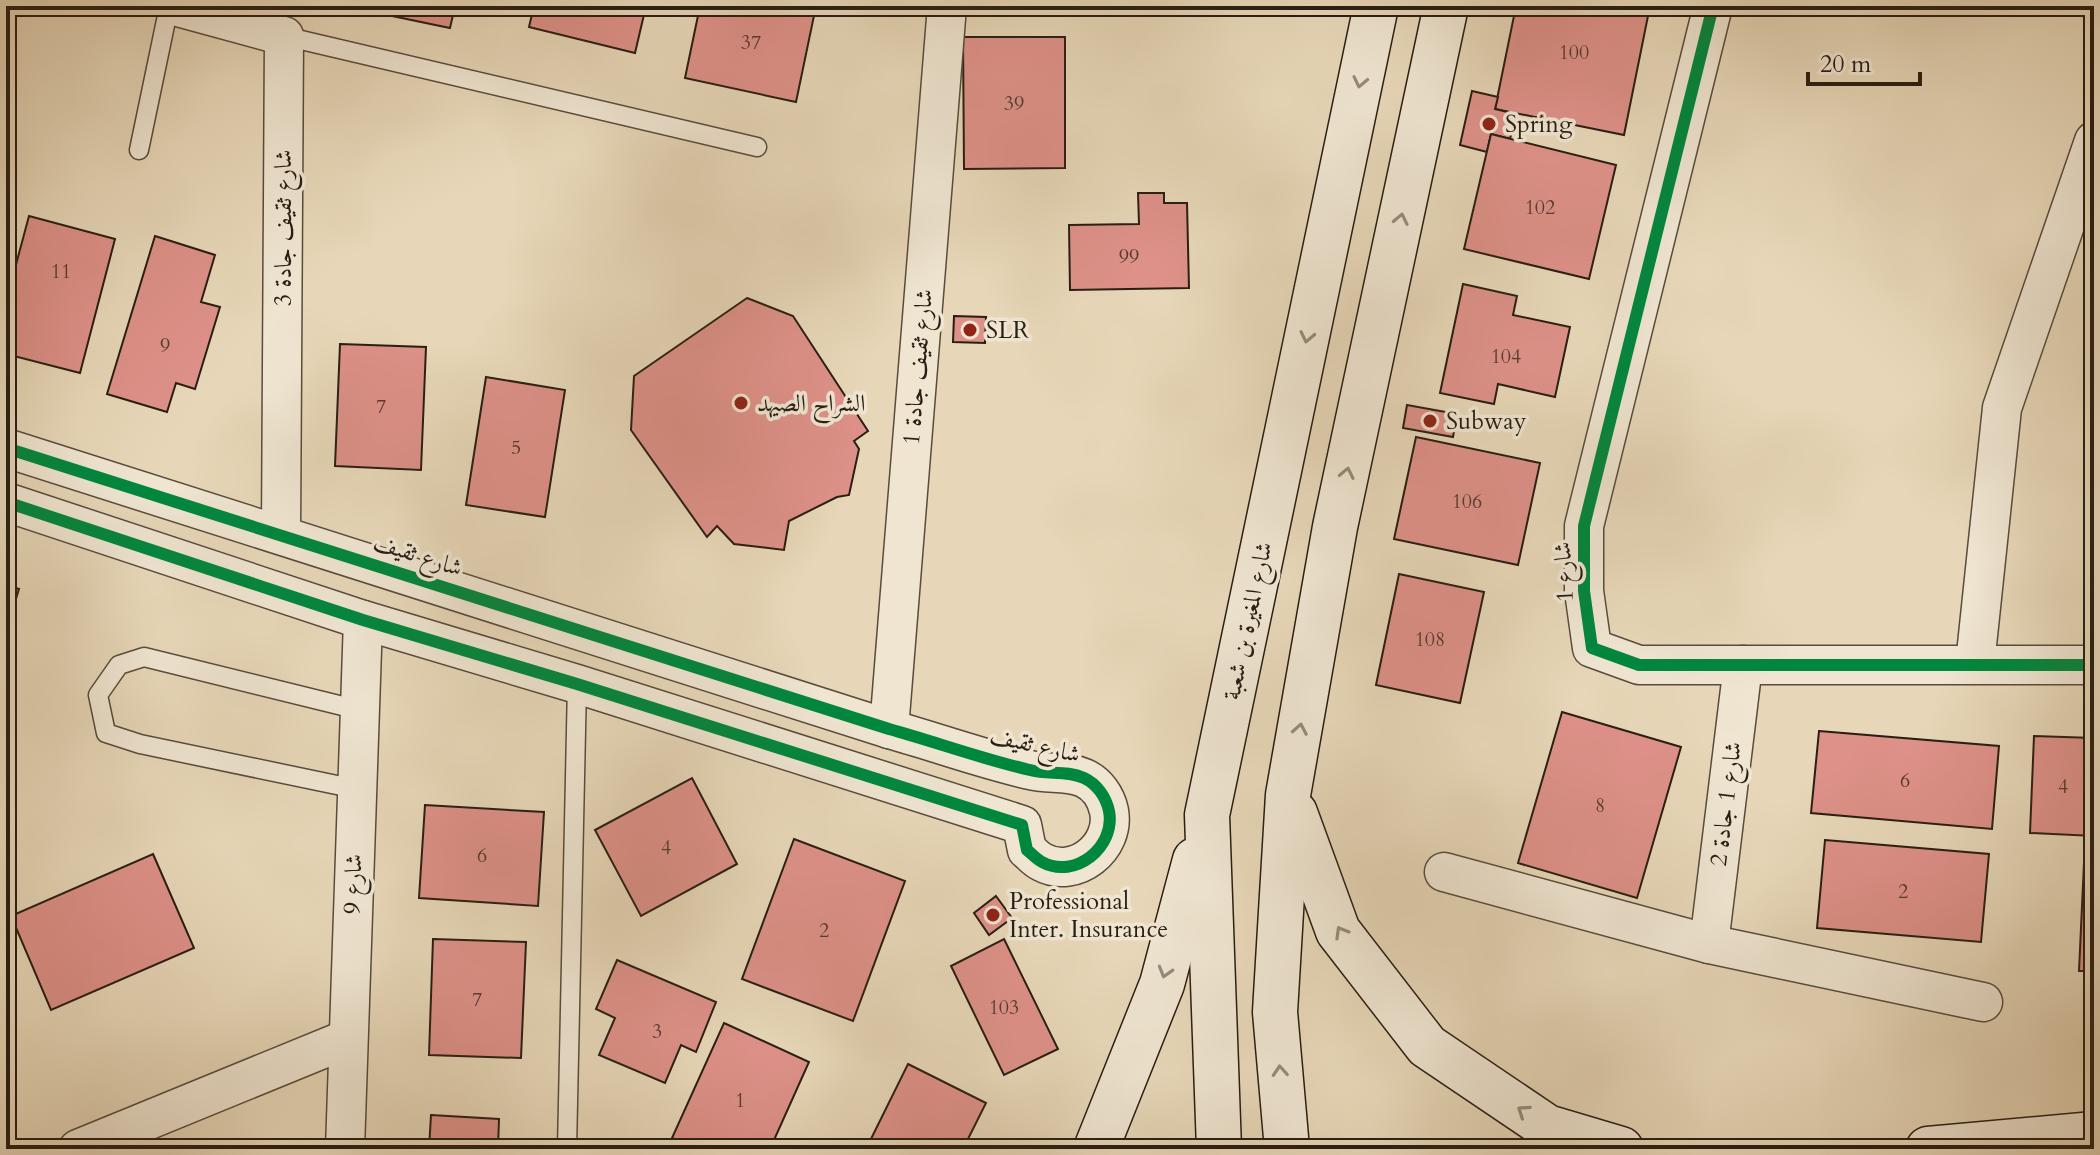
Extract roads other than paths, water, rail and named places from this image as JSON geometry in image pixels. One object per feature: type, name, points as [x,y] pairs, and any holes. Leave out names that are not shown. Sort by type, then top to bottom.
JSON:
[{"type":"main road","name":"شارع المغيرة بن شعبة","points":[[1219,1149],[1207,815],[1376,6]]},
{"type":"main road","points":[[1287,1149],[1275,1012],[1288,795],[1335,527],[1446,6]]},
{"type":"main road","points":[[1288,795],[1338,931],[1427,1046],[1547,1127],[1621,1149]]},
{"type":"main road","points":[[1096,1149],[1162,984],[1207,815]]},
{"type":"main road","points":[[1928,1149],[2094,1134]]},
{"type":"street","points":[[171,6],[284,36]]},
{"type":"street","name":"شارع ثقيف جادة 1","points":[[889,729],[947,6]]},
{"type":"street","name":"شارع 1","points":[[1713,6],[1584,526],[1584,591],[1592,648],[1639,665],[2094,665]]},
{"type":"street","name":"شارع ثقيف جادة 3","points":[[281,533],[284,36]]},
{"type":"street","points":[[1975,664],[2002,408],[2094,141]]},
{"type":"street","name":"شارع ثقيف","points":[[6,448],[889,729],[1033,771],[1068,772],[1087,779],[1102,794],[1109,812],[1108,832],[1098,850],[1082,863],[1063,867],[1043,863],[1027,850],[1022,825],[577,684],[363,620],[6,502]]},
{"type":"street","name":"شارع 9","points":[[345,1149],[363,620]]},
{"type":"street","name":"شارع 1 جادة 2","points":[[1709,944],[1743,665]]},
{"type":"street","points":[[1444,872],[1709,944],[1983,1002]]},
{"type":"street","points":[[78,1149],[347,1039]]},
{"type":"lane","points":[[139,150],[171,6]]},
{"type":"lane","points":[[284,36],[757,147]]},
{"type":"lane","points":[[356,789],[140,744],[106,733],[98,695],[119,665],[144,657],[359,710]]},
{"type":"lane","points":[[567,1149],[577,684]]},
{"type":"place","name":"Spring","points":[[1489,124]]},
{"type":"place","name":"SLR","points":[[970,330]]},
{"type":"place","name":"الشراح الصيهد","points":[[741,403]]},
{"type":"place","name":"Subway","points":[[1430,421]]},
{"type":"place","name":"Professional Inter. Insurance","points":[[993,915]]}]
